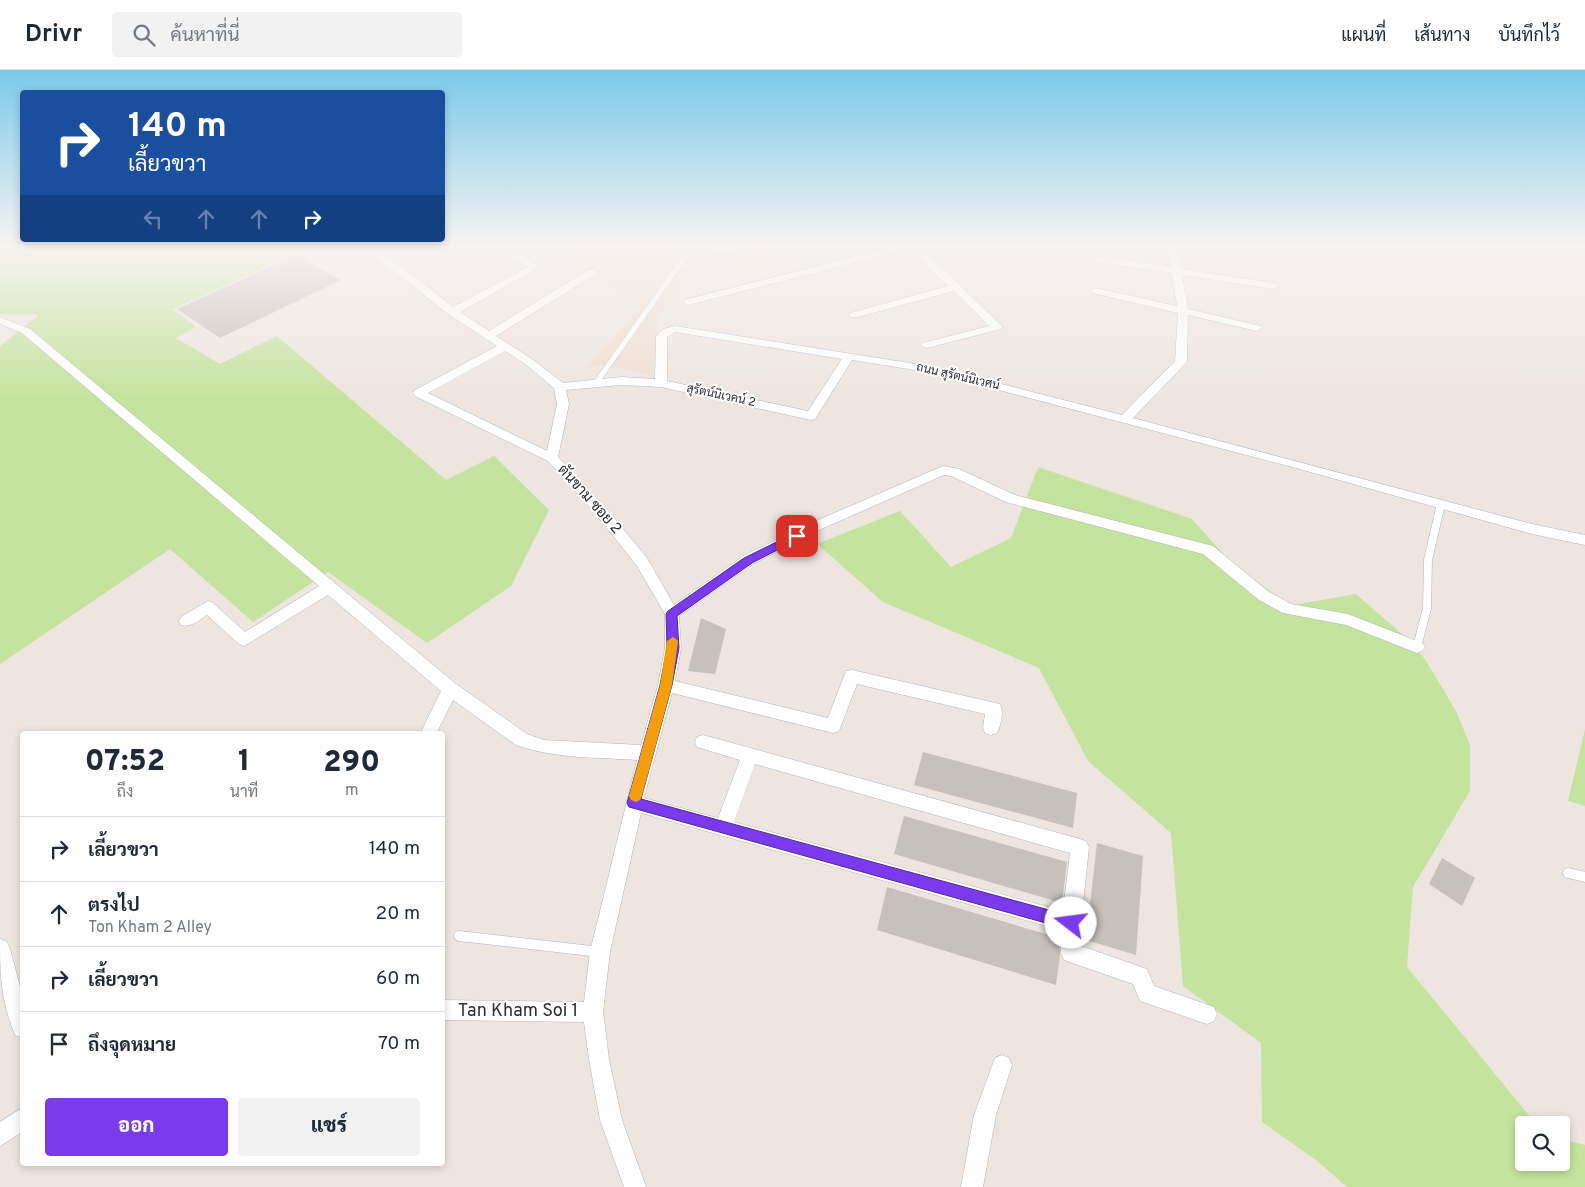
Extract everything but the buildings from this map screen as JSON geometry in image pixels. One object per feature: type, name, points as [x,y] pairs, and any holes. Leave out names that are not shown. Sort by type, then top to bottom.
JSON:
[{"type":"street","points":[[432,296],[452,312],[528,361],[560,388]]},
{"type":"street","points":[[452,312],[481,296]]},
{"type":"street","points":[[490,335],[553,296]]},
{"type":"street","points":[[688,302],[711,296]]},
{"type":"street","points":[[854,315],[923,296]]},
{"type":"street","points":[[927,345],[997,328],[965,296]]},
{"type":"street","points":[[1119,296],[1257,328]]},
{"type":"street","points":[[1126,419],[1181,362],[1183,310],[1181,296]]},
{"type":"street","points":[[0,320],[26,331],[450,689],[522,740],[544,747],[647,753]]},
{"type":"street","name":"ถนน สุรัตน์นิเวศน์","points":[[661,383],[662,336],[667,330],[675,329],[935,370],[1296,464],[1532,529],[1585,540]]},
{"type":"street","points":[[506,346],[419,393],[552,458]]},
{"type":"street","name":"สุรัตน์นิเวคน์ 2","points":[[560,388],[621,381],[661,383],[812,416],[849,357]]},
{"type":"street","name":"ตันขาม ซอย 2","points":[[560,388],[563,404],[552,458],[600,510],[642,562],[672,614]]},
{"type":"street","points":[[635,1187],[611,1120],[598,1059],[593,1012],[600,952],[634,803],[666,685],[673,648],[672,614],[748,560],[814,527],[943,470],[954,472],[1011,498],[1208,550],[1264,596],[1288,609],[1348,620],[1417,647]]},
{"type":"street","points":[[186,622],[208,607],[244,640],[329,587]]},
{"type":"street","points":[[666,685],[833,726],[852,676],[994,709],[991,728]]},
{"type":"street","points":[[429,731],[450,689]]},
{"type":"street","points":[[703,742],[1080,847],[1071,923],[1071,953],[1140,976],[1147,994],[1207,1014]]},
{"type":"street","points":[[722,827],[750,754]]},
{"type":"street","points":[[634,803],[1071,923]]},
{"type":"street","points":[[0,949],[20,1021]]},
{"type":"street","name":"Tan Kham Soi 1","points":[[445,1010],[593,1012]]},
{"type":"street","points":[[972,1187],[985,1115],[1002,1065]]},
{"type":"street","points":[[0,1135],[20,1120]]},
{"type":"lane","points":[[596,383],[657,296]]},
{"type":"lane","points":[[1417,647],[1427,608],[1428,560],[1441,504]]},
{"type":"lane","points":[[1568,873],[1585,877]]},
{"type":"lane","points":[[459,936],[600,952]]},
{"type":"shaded area","points":[[629,296],[672,296],[658,319],[653,377],[609,365],[586,368],[643,303]]},
{"type":"green space","points":[[0,296],[202,296],[173,309],[196,327],[176,338],[220,364],[277,336],[446,480],[494,456],[549,510],[511,586],[427,643],[328,572],[253,622],[170,549],[0,664],[0,346],[39,315],[0,314]]},
{"type":"green space","points":[[1038,467],[1192,519],[1225,556],[1288,606],[1356,594],[1402,634],[1425,659],[1456,711],[1470,745],[1470,791],[1413,887],[1407,967],[1530,1116],[1515,1116],[1515,1171],[1570,1171],[1570,1141],[1585,1145],[1585,1187],[1347,1187],[1316,1160],[1262,1122],[1261,1043],[1183,986],[1171,833],[1088,761],[1039,668],[883,602],[817,544],[900,511],[951,567],[1011,538]]},
{"type":"green space","points":[[1585,729],[1585,806],[1568,801]]},
{"type":"slow traffic","points":[[636,796],[666,685],[673,641]]},
{"type":"route","points":[[797,536],[748,560],[672,614],[673,648],[666,685],[634,803],[1071,923]]}]
